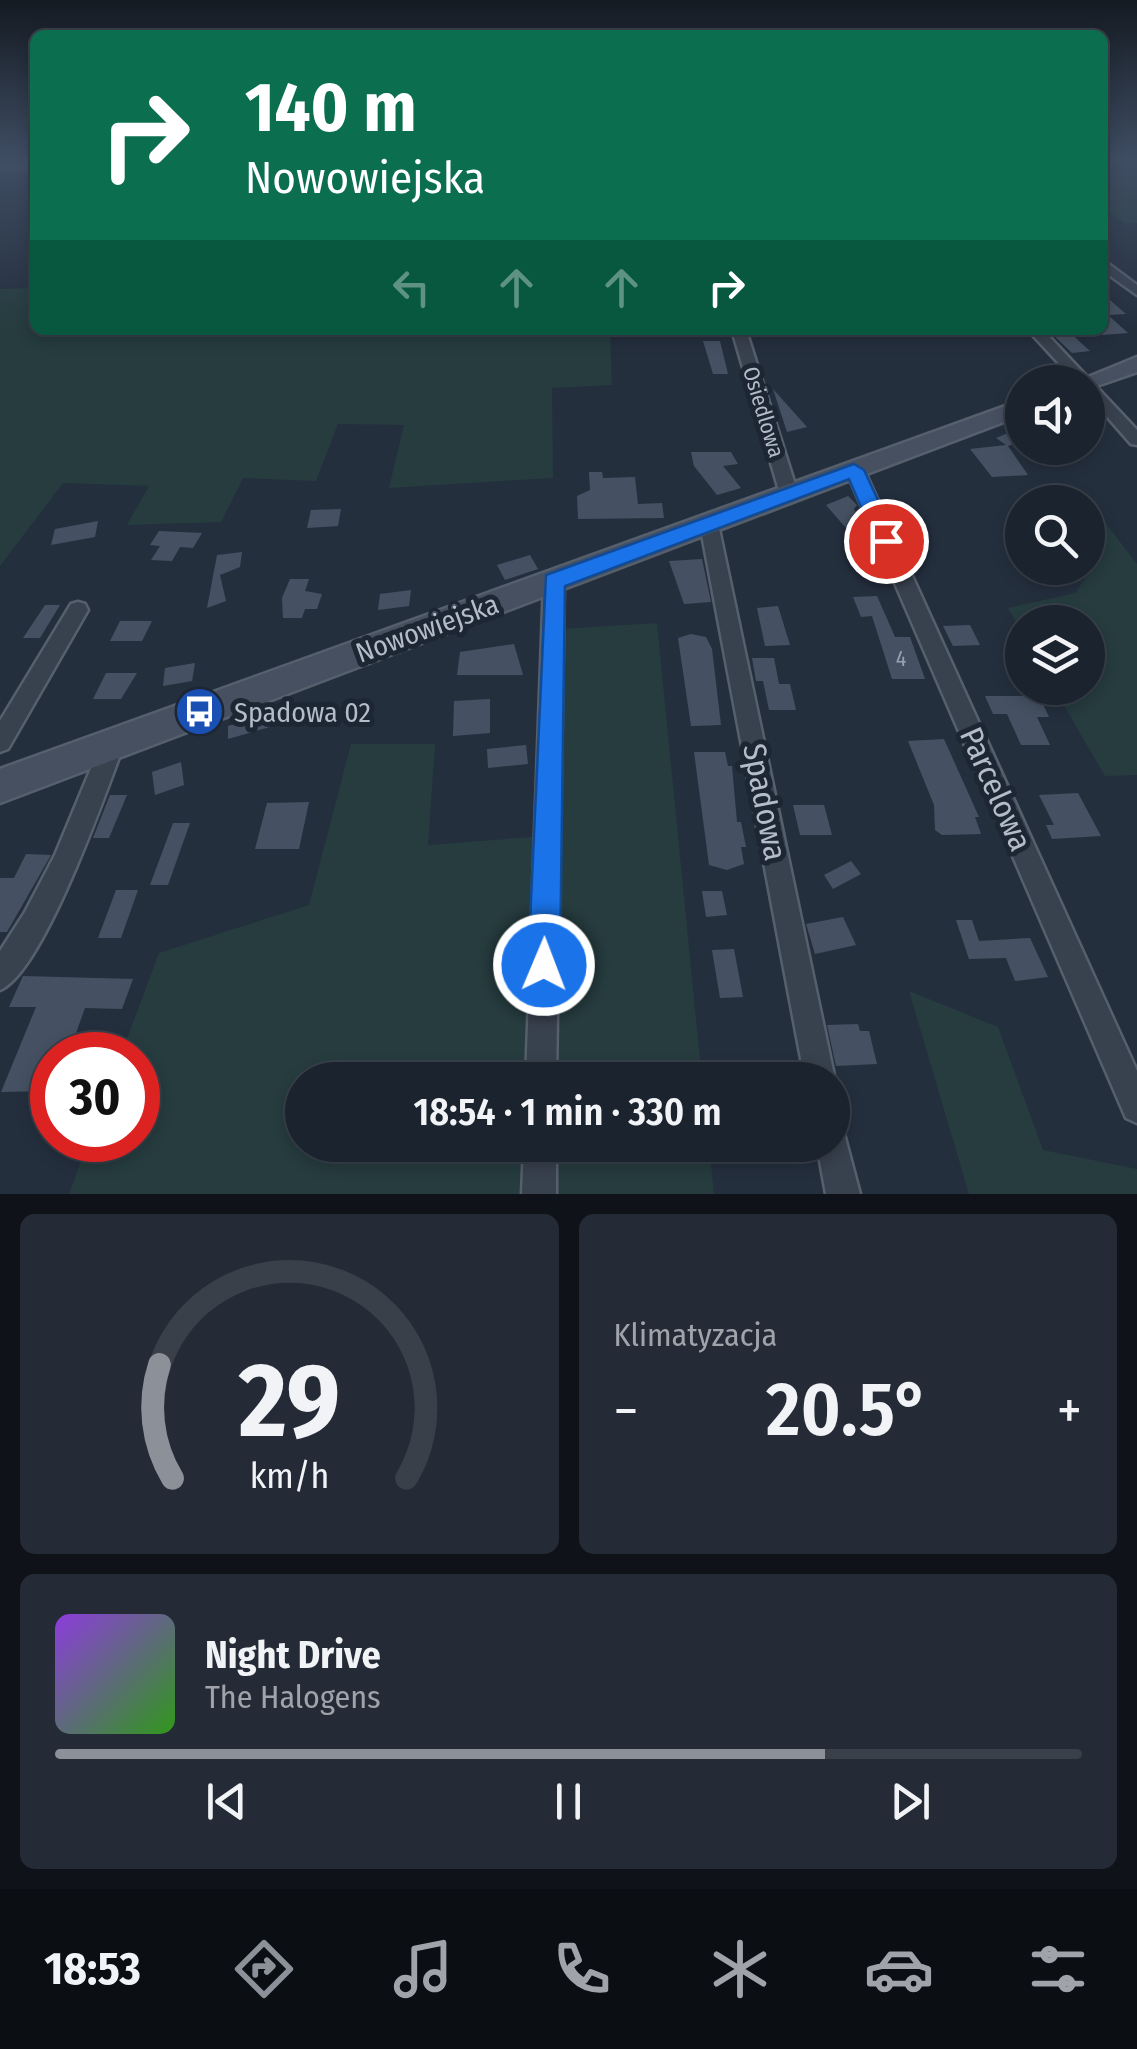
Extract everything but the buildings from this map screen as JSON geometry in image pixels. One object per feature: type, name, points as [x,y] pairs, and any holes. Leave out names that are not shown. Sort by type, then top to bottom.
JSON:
[{"type":"street","points":[[1108,268],[1137,291]]},
{"type":"street","name":"Osiedlowa","points":[[741,335],[789,494]]},
{"type":"street","points":[[1041,335],[1068,365]]},
{"type":"street","points":[[1105,377],[1137,364]]},
{"type":"street","points":[[1105,405],[1137,440]]},
{"type":"street","name":"Nowowiejska","points":[[0,786],[1005,413]]},
{"type":"street","name":"Parcelowa","points":[[854,470],[1137,1107]]},
{"type":"street","name":"Spadowa","points":[[709,524],[816,1062]]},
{"type":"street","points":[[542,1062],[554,581]]},
{"type":"street","points":[[0,742],[78,610]]},
{"type":"street","points":[[0,976],[27,939],[68,859],[112,744]]},
{"type":"street","points":[[539,1194],[540,1162]]},
{"type":"street","points":[[836,1162],[843,1194]]},
{"type":"green space","points":[[1112,215],[1137,215],[1137,223],[1125,224]]},
{"type":"green space","points":[[30,288],[30,335],[610,335],[612,385],[552,388],[553,478],[389,488],[404,425],[338,424],[316,481],[243,478],[221,522],[127,525],[149,486],[63,483],[0,566],[0,289]]},
{"type":"green space","points":[[1105,522],[1137,564],[1137,775],[1105,776],[1064,705],[1105,705],[1105,605],[1021,605],[1075,593],[1081,585],[1105,585]]},
{"type":"green space","points":[[657,623],[700,1062],[285,1062],[285,1162],[711,1162],[714,1194],[69,1194],[81,1162],[160,1162],[160,1032],[130,1032],[159,953],[309,905],[351,744],[435,744],[428,845],[558,835],[560,629]]},
{"type":"green space","points":[[909,991],[998,1027],[1043,1150],[1137,1169],[1137,1194],[969,1194]]},
{"type":"place","name":"Spadowa 02","points":[[199,712]]},
{"type":"route","points":[[544,965],[554,581],[854,470],[886,541]]}]
